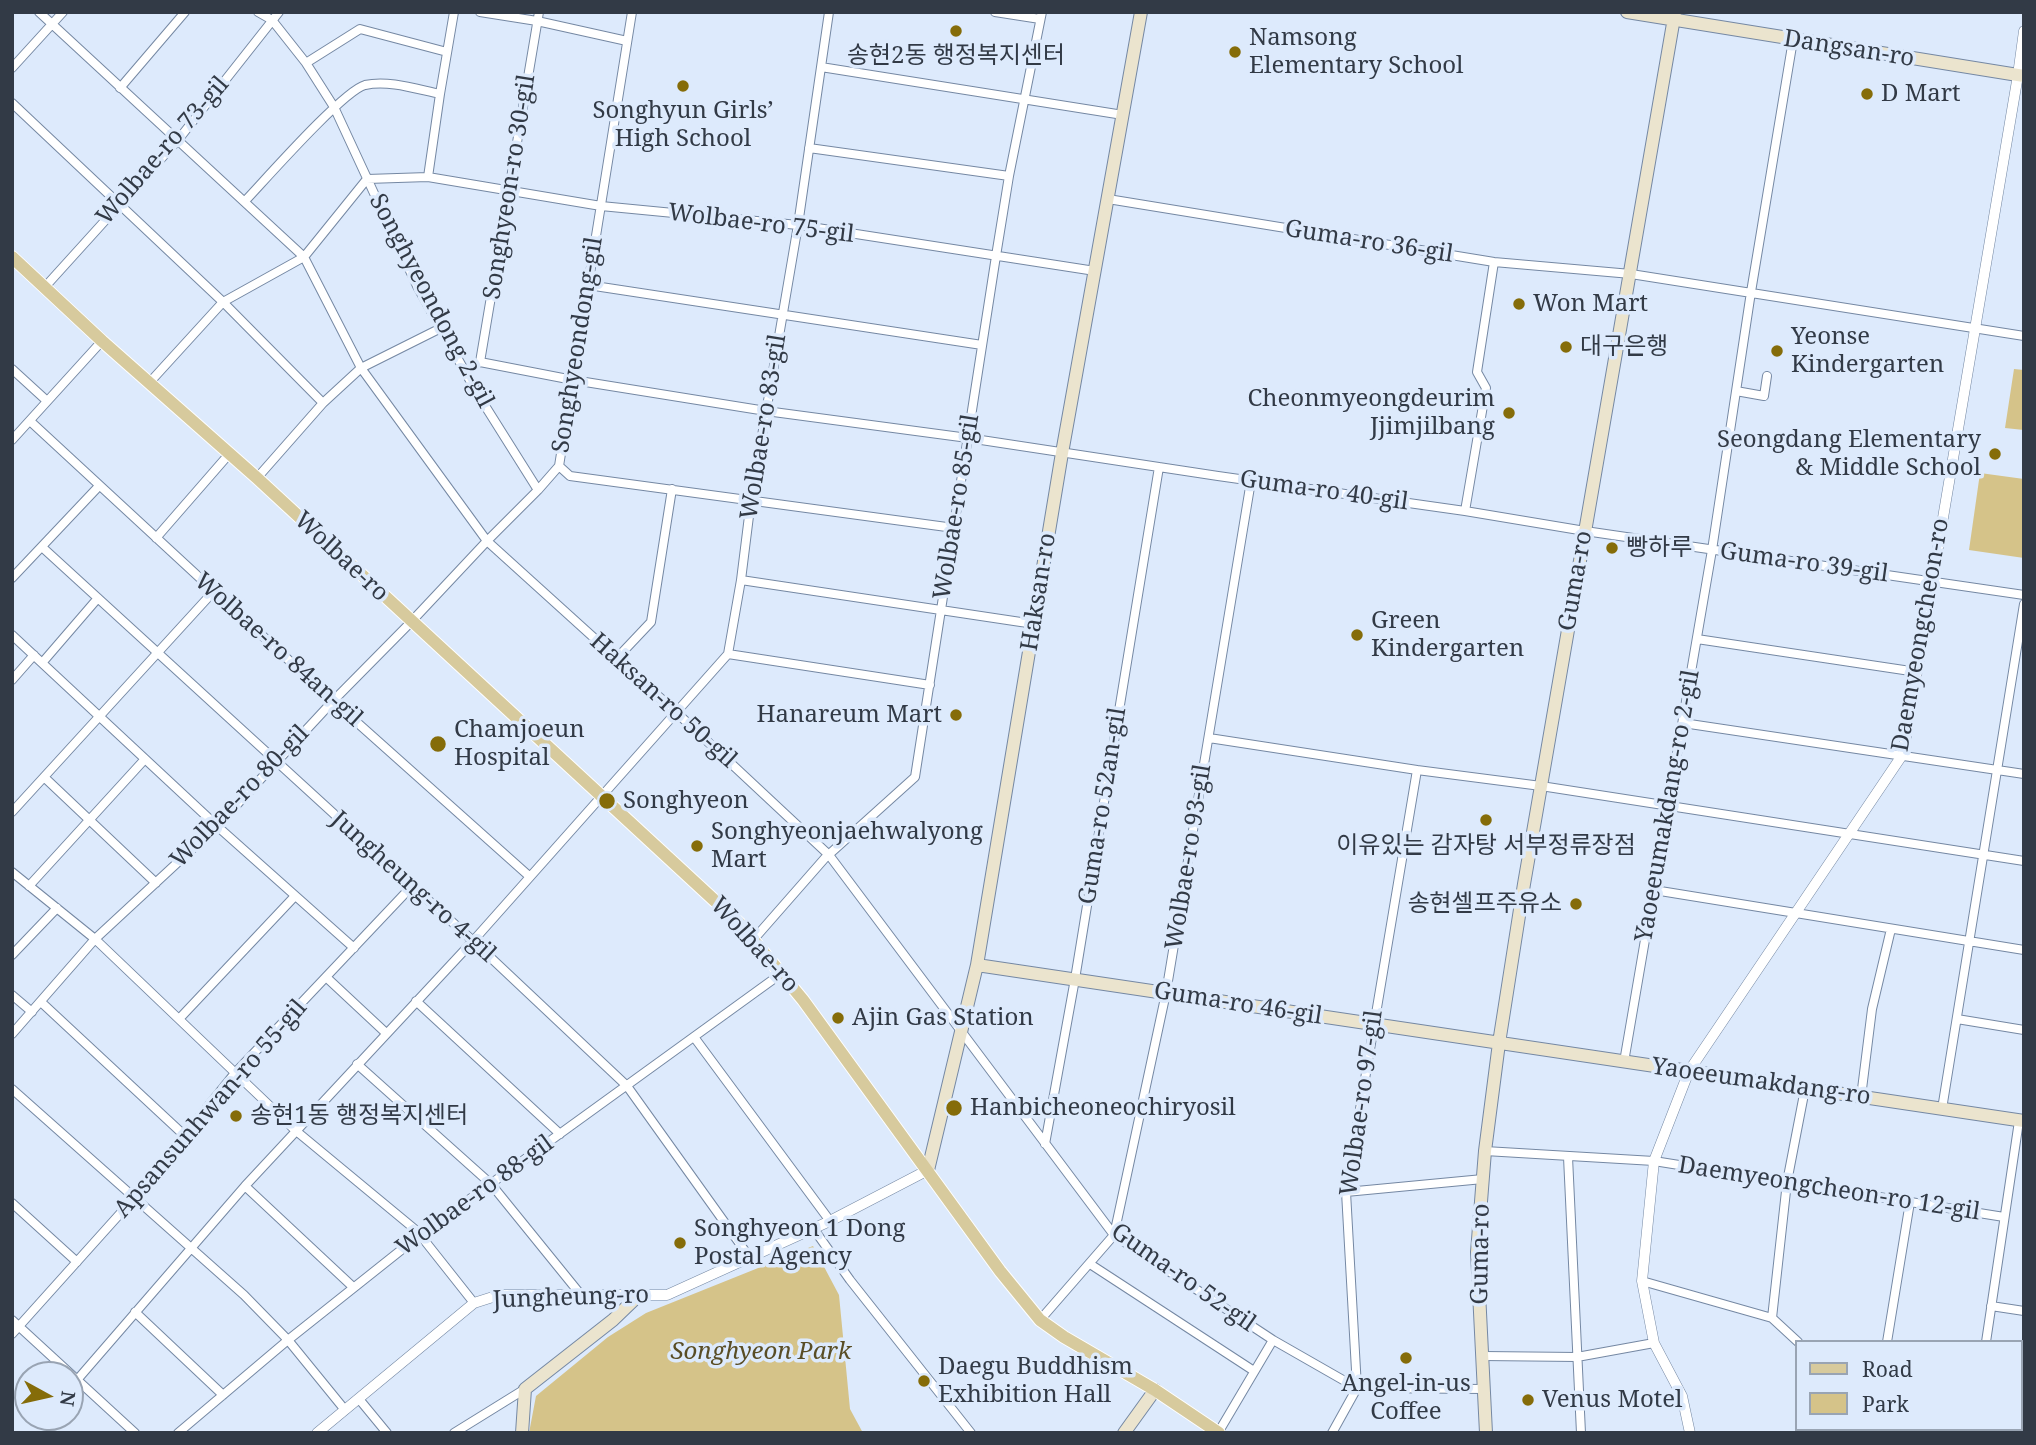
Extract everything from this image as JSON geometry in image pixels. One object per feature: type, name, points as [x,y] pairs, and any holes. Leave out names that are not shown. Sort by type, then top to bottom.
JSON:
[{"type":"main road","name":"Haksan-ro","points":[[928,1170],[977,965],[1062,453],[1141,12]]},
{"type":"main road","name":"Dangsan-ro","points":[[1628,12],[1675,16],[1793,40],[2021,76]]},
{"type":"main road","name":"Guma-ro","points":[[1486,1433],[1477,1252],[1485,1151],[1499,1043],[1675,16]]},
{"type":"main road","name":"Wolbae-ro","points":[[12,257],[102,341],[230,453],[727,911],[782,973],[1000,1271],[1040,1320],[1155,1390],[1218,1433]]},
{"type":"main road","name":"Guma-ro 46-gil","points":[[977,965],[1499,1043]]},
{"type":"main road","name":"Yaoeeumakdang-ro","points":[[1499,1043],[2021,1121]]},
{"type":"main road","points":[[522,1433],[525,1389],[613,1320],[639,1295]]},
{"type":"main road","points":[[1124,1433],[1155,1390]]},
{"type":"street","name":"Haksan-ro 50-gil","points":[[39,12],[304,257],[361,368],[487,541],[829,855],[961,1032]]},
{"type":"street","points":[[12,68],[63,12]]},
{"type":"street","points":[[120,88],[185,12]]},
{"type":"street","points":[[258,12],[272,20]]},
{"type":"street","name":"Wolbae-ro 73-gil","points":[[44,288],[178,140],[279,12]]},
{"type":"street","points":[[428,177],[454,12]]},
{"type":"street","points":[[480,12],[538,17],[627,41]]},
{"type":"street","name":"Songhyeondong-gil","points":[[411,622],[559,466],[632,12]]},
{"type":"street","name":"Wolbae-ro 83-gil","points":[[728,654],[751,500],[798,225],[829,12]]},
{"type":"street","points":[[995,12],[1041,16]]},
{"type":"street","name":"Wolbae-ro 85-gil","points":[[754,939],[829,855],[915,777],[1009,176],[1041,16]]},
{"type":"street","name":"Songhyeon-ro 30-gil","points":[[480,362],[538,17]]},
{"type":"street","name":"Songhyeondong 2-gil","points":[[272,20],[306,63],[334,107],[417,286],[477,393],[538,490]]},
{"type":"street","points":[[306,63],[360,29],[447,52]]},
{"type":"street","name":"Daemyeongcheon-ro","points":[[1690,1433],[1682,1396],[1654,1342],[1642,1281],[1654,1161],[1689,1071],[1903,754],[1975,328],[2021,76],[2024,31]]},
{"type":"street","name":"Yaoeeumakdang-ro 2-gil","points":[[1624,1062],[1712,550],[1793,40]]},
{"type":"street","points":[[821,67],[1123,115]]},
{"type":"street","points":[[245,201],[334,107],[362,86],[387,83],[440,94]]},
{"type":"street","points":[[12,103],[223,302],[323,403]]},
{"type":"street","points":[[809,148],[1009,176]]},
{"type":"street","name":"Wolbae-ro 75-gil","points":[[368,179],[428,177],[601,206],[798,225],[1095,271]]},
{"type":"street","points":[[150,382],[223,302],[304,257],[368,179]]},
{"type":"street","name":"Guma-ro 36-gil","points":[[1108,200],[1494,262],[1631,274],[1975,328]]},
{"type":"street","points":[[1465,510],[1486,388],[1477,372],[1494,262]]},
{"type":"street","points":[[588,285],[982,345]]},
{"type":"street","points":[[257,478],[323,403],[361,368],[441,328]]},
{"type":"street","points":[[1975,328],[2024,336]]},
{"type":"street","points":[[12,440],[102,341]]},
{"type":"street","points":[[466,370],[480,362]]},
{"type":"street","name":"Guma-ro 40-gil","points":[[480,362],[766,411],[1465,510],[1585,531]]},
{"type":"street","points":[[12,369],[47,401]]},
{"type":"street","points":[[1736,391],[1764,396],[1767,376]]},
{"type":"street","name":"Wolbae-ro 84an-gil","points":[[30,421],[333,701],[529,876]]},
{"type":"street","points":[[156,538],[230,453]]},
{"type":"street","points":[[559,466],[570,475],[954,528]]},
{"type":"street","name":"Guma-ro 52an-gil","points":[[1045,1144],[1075,979],[1159,467]]},
{"type":"street","name":"Wolbae-ro 93-gil","points":[[1040,1320],[1114,1235],[1166,993],[1251,481]]},
{"type":"street","points":[[12,578],[99,486]]},
{"type":"street","points":[[616,659],[651,622],[673,489]]},
{"type":"street","name":"Guma-ro 39-gil","points":[[1585,531],[2024,596]]},
{"type":"street","name":"Jungheung-ro 4-gil","points":[[42,547],[627,1086],[750,1258]]},
{"type":"street","points":[[741,580],[1034,624]]},
{"type":"street","points":[[12,812],[214,590]]},
{"type":"street","points":[[42,663],[98,598]]},
{"type":"street","points":[[1942,1109],[2024,604]]},
{"type":"street","name":"Wolbae-ro 80-gil","points":[[12,1034],[95,939],[217,826],[411,622]]},
{"type":"street","points":[[12,635],[217,826],[354,948]]},
{"type":"street","points":[[1696,639],[1917,672]]},
{"type":"street","points":[[84,1372],[190,1247],[472,941],[728,654],[930,685]]},
{"type":"street","points":[[12,680],[34,655]]},
{"type":"street","points":[[2012,686],[2024,688]]},
{"type":"street","points":[[1683,723],[2024,774]]},
{"type":"street","points":[[1209,738],[2024,861]]},
{"type":"street","points":[[29,886],[145,759]]},
{"type":"street","name":"Wolbae-ro 97-gil","points":[[1357,1388],[1346,1192],[1417,770]]},
{"type":"street","name":"Wolbae-ro 80-gil","points":[[44,778],[156,883]]},
{"type":"street","points":[[12,872],[95,939],[295,1130],[420,1235],[474,1303]]},
{"type":"street","name":"Apsansunhwan-ro 55-gil","points":[[12,1334],[16,1323],[77,1262],[135,1198],[235,1073],[412,886]]},
{"type":"street","points":[[1654,890],[2024,950]]},
{"type":"street","points":[[178,1019],[295,896]]},
{"type":"street","points":[[12,955],[57,908]]},
{"type":"street","points":[[1861,1097],[1872,1009],[1891,929]]},
{"type":"street","name":"Wolbae-ro 88-gil","points":[[178,1433],[288,1339],[420,1235],[782,973]]},
{"type":"street","points":[[326,977],[386,1033]]},
{"type":"street","points":[[12,995],[32,1012]]},
{"type":"street","points":[[416,1001],[560,1134]]},
{"type":"street","points":[[41,1002],[185,1136]]},
{"type":"street","points":[[1957,1019],[2024,1030]]},
{"type":"street","name":"Guma-ro 52-gil","points":[[961,1032],[1114,1235],[1273,1340],[1357,1388],[1484,1389]]},
{"type":"street","points":[[694,1037],[830,1220]]},
{"type":"street","points":[[357,1064],[491,1184],[580,1295]]},
{"type":"street","points":[[1772,1318],[1787,1182],[1805,1088]]},
{"type":"street","points":[[12,1089],[244,1295],[288,1339],[345,1410]]},
{"type":"street","points":[[1986,1340],[2021,1121]]},
{"type":"street","points":[[1485,1151],[1568,1157],[1581,1433]]},
{"type":"street","name":"Daemyeongcheon-ro 12-gil","points":[[1568,1157],[1654,1161],[2004,1217]]},
{"type":"street","name":"Jungheung-ro","points":[[317,1433],[474,1303],[499,1295],[667,1295],[830,1220],[928,1170]]},
{"type":"street","points":[[1346,1192],[1483,1179]]},
{"type":"street","points":[[245,1186],[353,1287]]},
{"type":"street","points":[[1887,1340],[1910,1202]]},
{"type":"street","points":[[12,1203],[77,1262]]},
{"type":"street","points":[[813,1228],[858,1290],[971,1433]]},
{"type":"street","points":[[1090,1264],[1254,1371]]},
{"type":"street","points":[[1642,1281],[1772,1318],[1796,1340]]},
{"type":"street","points":[[1991,1306],[2024,1311]]},
{"type":"street","points":[[135,1312],[223,1395]]},
{"type":"street","points":[[16,1323],[57,1361]]},
{"type":"street","name":"Wolbae-ro","points":[[1218,1433],[1273,1340]]},
{"type":"street","points":[[1483,1356],[1577,1357],[1654,1342]]},
{"type":"street","points":[[84,1386],[135,1433]]},
{"type":"street","points":[[1332,1433],[1357,1388]]},
{"type":"street","points":[[454,1433],[525,1389]]},
{"type":"street","points":[[359,1399],[387,1433]]},
{"type":"green space","points":[[2014,369],[2024,370],[2024,430],[2005,428]]},
{"type":"green space","points":[[1980,473],[2024,479],[2024,558],[1969,550]]},
{"type":"green space","name":"Songhyeon Park","points":[[813,1246],[839,1295],[850,1409],[863,1433],[529,1433],[536,1396],[608,1337],[646,1313]]},
{"type":"place","name":"송현2동 행정복지센터","points":[[956,31]]},
{"type":"place","name":"Namsong Elementary School","points":[[1235,52]]},
{"type":"place","name":"Songhyun Girls’ High School","points":[[683,86]]},
{"type":"place","name":"D Mart","points":[[1867,94]]},
{"type":"place","name":"Won Mart","points":[[1519,304]]},
{"type":"place","name":"대구은행","points":[[1566,347]]},
{"type":"place","name":"Yeonse Kindergarten","points":[[1777,351]]},
{"type":"place","name":"Cheonmyeongdeurim Jjimjilbang","points":[[1509,413]]},
{"type":"place","name":"Seongdang Elementary & Middle School","points":[[1995,454]]},
{"type":"place","name":"빵하루","points":[[1612,548]]},
{"type":"place","name":"Green Kindergarten","points":[[1357,635]]},
{"type":"place","name":"Hanareum Mart","points":[[956,715]]},
{"type":"place","name":"Chamjoeun Hospital","points":[[438,744]]},
{"type":"place","name":"Songhyeon","points":[[607,801]]},
{"type":"place","name":"이유있는 감자탕 서부정류장점","points":[[1486,820]]},
{"type":"place","name":"Songhyeonjaehwalyong Mart","points":[[697,846]]},
{"type":"place","name":"송현셀프주유소","points":[[1576,904]]},
{"type":"place","name":"Ajin Gas Station","points":[[838,1018]]},
{"type":"place","name":"Hanbicheoneochiryosil","points":[[954,1108]]},
{"type":"place","name":"송현1동 행정복지센터","points":[[236,1116]]},
{"type":"place","name":"Songhyeon 1 Dong Postal Agency","points":[[680,1243]]},
{"type":"place","name":"Angel-in-us Coffee","points":[[1406,1358]]},
{"type":"place","name":"Daegu Buddhism Exhibition Hall","points":[[924,1381]]},
{"type":"place","name":"Venus Motel","points":[[1528,1400]]}]
